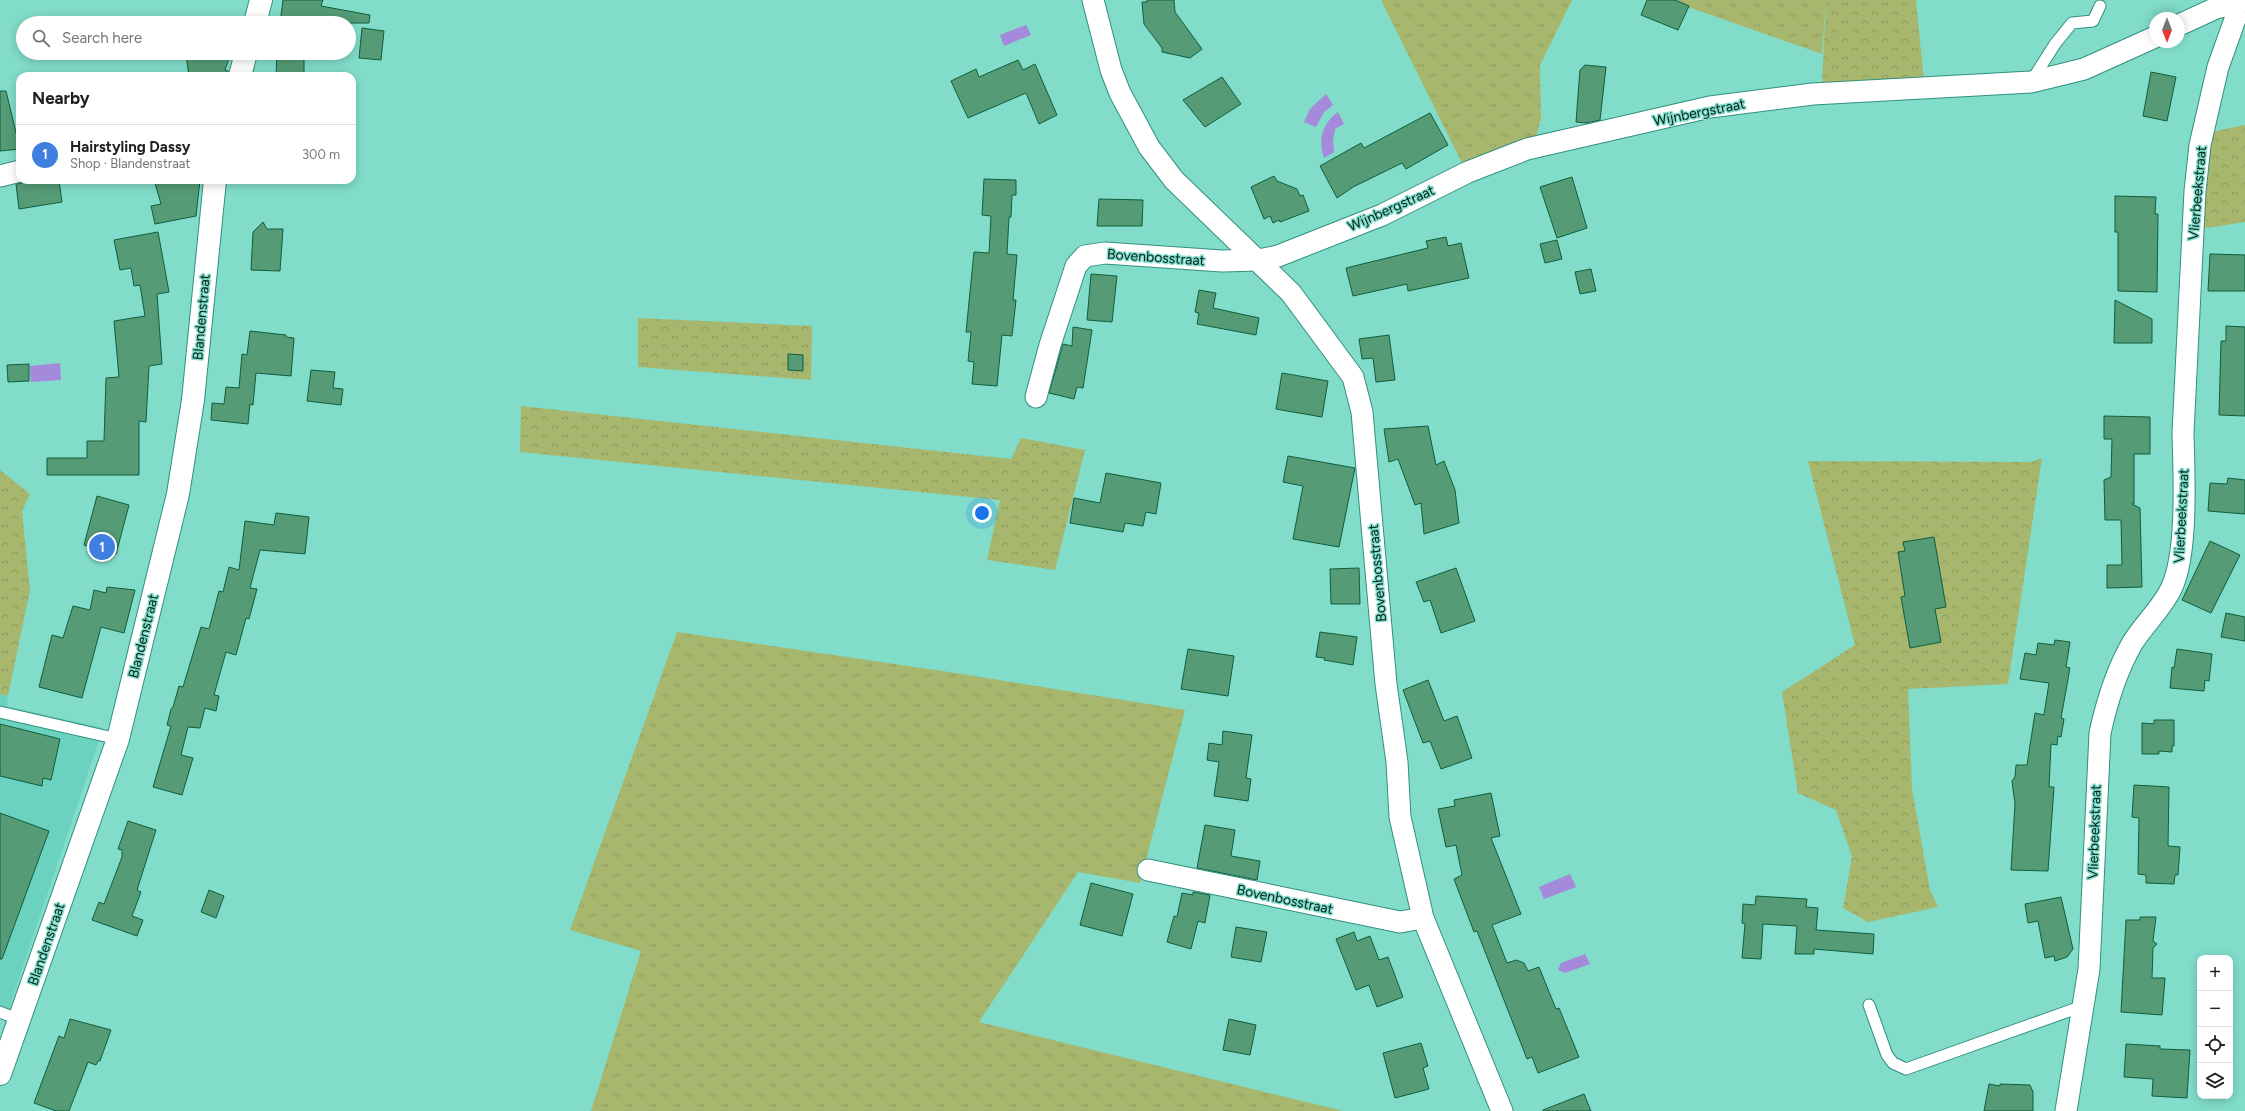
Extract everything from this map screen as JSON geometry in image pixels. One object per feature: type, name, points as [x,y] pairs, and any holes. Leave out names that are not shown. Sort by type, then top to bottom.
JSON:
[{"type":"street","points":[[257,16],[261,0]]},
{"type":"street","name":"Bovenbosstraat","points":[[1093,0],[1111,70],[1120,93],[1149,147],[1174,180],[1291,292],[1353,377],[1362,412],[1386,684],[1396,762],[1400,817],[1424,918],[1502,1111]]},
{"type":"street","points":[[2185,22],[2216,8],[2241,1]]},
{"type":"street","name":"Vlierbeekstraat","points":[[2066,1111],[2089,969],[2100,733],[2107,699],[2119,668],[2134,641],[2172,588],[2179,567],[2184,468],[2183,433],[2195,190],[2200,145],[2218,67],[2241,1]]},
{"type":"street","name":"Wijnbergstraat","points":[[1259,260],[1278,256],[1382,215],[1468,172],[1527,149],[1717,106],[1813,94],[2031,82],[2084,69],[2149,40]]},
{"type":"street","points":[[241,72],[244,60]]},
{"type":"street","points":[[0,176],[16,172]]},
{"type":"street","name":"Blandenstraat","points":[[0,1074],[118,739],[179,486],[194,400],[215,184]]},
{"type":"street","name":"Bovenbosstraat","points":[[1036,398],[1050,345],[1076,266],[1085,256],[1105,253],[1222,262],[1259,260]]},
{"type":"street","name":"Bovenbosstraat","points":[[1148,870],[1400,922],[1424,918]]},
{"type":"lane","points":[[2031,82],[2055,44],[2072,23],[2093,21],[2100,6]]},
{"type":"lane","points":[[0,712],[118,739]]},
{"type":"lane","points":[[1869,1005],[1887,1055],[1893,1063],[1906,1069],[2083,1006]]},
{"type":"lane","points":[[0,1012],[20,1020]]},
{"type":"shaded area","points":[[1026,25],[1031,35],[1004,46],[1000,35]]},
{"type":"shaded area","points":[[1326,94],[1333,105],[1324,112],[1316,127],[1304,122],[1310,109]]},
{"type":"shaded area","points":[[1338,112],[1344,124],[1335,129],[1333,141],[1334,152],[1324,158],[1321,145],[1323,132],[1328,121]]},
{"type":"shaded area","points":[[60,363],[61,380],[31,382],[30,366]]},
{"type":"shaded area","points":[[0,694],[8,696],[7,706],[103,728],[5,1020],[0,1018]]},
{"type":"shaded area","points":[[1570,874],[1576,887],[1544,899],[1539,887]]},
{"type":"shaded area","points":[[1585,954],[1590,964],[1565,973],[1558,970],[1561,963]]},
{"type":"green space","points":[[1381,0],[1572,0],[1540,65],[1541,118],[1536,138],[1463,165]]},
{"type":"green space","points":[[1668,0],[1826,0],[1822,54]]},
{"type":"green space","points":[[1826,0],[1916,0],[1924,81],[1822,83]]},
{"type":"green space","points":[[2245,125],[2245,222],[2200,229],[2211,132]]},
{"type":"green space","points":[[638,318],[812,326],[811,380],[638,367]]},
{"type":"green space","points":[[521,406],[1011,459],[1021,438],[1085,450],[1055,570],[987,560],[1000,500],[520,452]]},
{"type":"green space","points":[[2042,458],[2008,684],[1908,689],[1912,789],[1930,890],[1938,907],[1868,922],[1843,908],[1852,857],[1836,810],[1798,793],[1782,692],[1855,645],[1808,461],[2031,462]]},
{"type":"green space","points":[[0,470],[30,494],[22,511],[30,590],[8,696],[0,694]]},
{"type":"green space","points":[[677,632],[949,672],[1185,710],[1140,883],[1078,872],[979,1022],[1343,1111],[591,1111],[641,951],[570,930]]},
{"type":"building","points":[[283,0],[323,0],[321,6],[370,15],[369,23],[356,23],[356,16],[281,16]]},
{"type":"building","points":[[1147,0],[1174,0],[1175,12],[1202,49],[1190,58],[1162,52],[1162,48],[1144,24],[1142,2],[1147,2]]},
{"type":"building","points":[[1647,0],[1675,0],[1689,6],[1678,30],[1641,15]]},
{"type":"building","points":[[362,28],[384,31],[381,60],[359,58]]},
{"type":"building","points":[[187,60],[229,60],[225,70],[228,72],[188,72]]},
{"type":"building","points":[[277,60],[304,60],[304,72],[276,72]]},
{"type":"building","points":[[1018,60],[1023,70],[1035,64],[1057,115],[1039,124],[1026,93],[968,118],[951,81],[976,69],[979,77]]},
{"type":"building","points":[[1585,65],[1606,67],[1600,120],[1587,123],[1576,122],[1580,70]]},
{"type":"building","points":[[2151,72],[2176,77],[2167,121],[2143,116]]},
{"type":"building","points":[[1222,77],[1241,104],[1205,127],[1183,100]]},
{"type":"building","points":[[0,91],[6,91],[16,132],[16,149],[0,151]]},
{"type":"building","points":[[1430,113],[1448,145],[1406,169],[1402,163],[1353,187],[1337,198],[1320,166],[1361,143],[1364,148]]},
{"type":"building","points":[[1274,176],[1277,181],[1297,189],[1300,196],[1303,195],[1309,211],[1280,222],[1279,220],[1273,223],[1270,216],[1264,219],[1251,187]]},
{"type":"building","points":[[1572,177],[1587,228],[1557,238],[1540,187]]},
{"type":"building","points":[[984,179],[1016,180],[1016,195],[1012,195],[1011,217],[1009,217],[1007,254],[1017,255],[1013,300],[1016,300],[1012,336],[1002,335],[997,386],[972,384],[974,362],[968,361],[971,332],[966,332],[974,252],[989,253],[991,216],[982,215]]},
{"type":"building","points":[[16,184],[60,184],[62,202],[19,209]]},
{"type":"building","points":[[155,184],[200,184],[196,216],[155,224],[151,206],[161,204]]},
{"type":"building","points":[[2115,196],[2156,197],[2155,214],[2158,214],[2157,292],[2118,291],[2118,232],[2115,232]]},
{"type":"building","points":[[1099,199],[1143,200],[1142,226],[1097,226]]},
{"type":"building","points":[[263,222],[267,229],[283,229],[280,271],[251,270],[253,232]]},
{"type":"building","points":[[158,232],[169,292],[157,294],[162,364],[149,366],[146,422],[139,421],[139,475],[47,475],[47,458],[87,458],[87,441],[104,441],[106,378],[119,377],[114,321],[145,316],[140,285],[134,286],[131,268],[120,270],[114,240]]},
{"type":"building","points":[[1446,237],[1448,246],[1461,243],[1469,278],[1408,291],[1407,284],[1353,296],[1346,268],[1428,248],[1426,241]]},
{"type":"building","points":[[1557,240],[1562,259],[1545,263],[1540,244]]},
{"type":"building","points":[[2210,254],[2245,255],[2245,291],[2208,291]]},
{"type":"building","points":[[1591,269],[1596,291],[1580,294],[1575,272]]},
{"type":"building","points":[[1091,274],[1117,276],[1112,322],[1087,320]]},
{"type":"building","points":[[1199,290],[1216,293],[1213,308],[1259,318],[1256,335],[1197,324],[1199,313],[1195,312]]},
{"type":"building","points":[[2115,300],[2152,319],[2152,343],[2114,343]]},
{"type":"building","points":[[2226,326],[2245,327],[2245,416],[2219,415],[2221,341],[2226,341]]},
{"type":"building","points":[[1073,327],[1092,330],[1083,388],[1077,387],[1074,399],[1049,393],[1063,344],[1072,346]]},
{"type":"building","points":[[250,331],[286,335],[286,337],[294,338],[291,376],[256,373],[253,405],[250,404],[248,424],[211,420],[212,403],[224,404],[226,387],[239,388],[242,354],[247,355]]},
{"type":"building","points":[[1389,335],[1395,380],[1376,382],[1373,358],[1362,359],[1359,339]]},
{"type":"building","points":[[788,354],[803,355],[803,371],[788,370]]},
{"type":"building","points":[[29,364],[29,381],[8,382],[7,365]]},
{"type":"building","points":[[311,370],[335,372],[333,388],[343,389],[341,405],[307,401]]},
{"type":"building","points":[[1282,373],[1328,381],[1322,417],[1276,409]]},
{"type":"building","points":[[2104,416],[2150,417],[2150,454],[2134,454],[2134,504],[2132,504],[2140,508],[2142,587],[2107,588],[2107,565],[2122,565],[2121,520],[2105,520],[2104,480],[2111,477],[2112,439],[2104,439]]},
{"type":"building","points":[[1428,426],[1436,465],[1444,461],[1455,490],[1459,523],[1424,534],[1421,503],[1415,505],[1398,459],[1389,462],[1384,429]]},
{"type":"building","points":[[1288,456],[1355,468],[1339,547],[1293,539],[1303,486],[1283,482]]},
{"type":"building","points":[[1106,473],[1161,483],[1156,514],[1146,512],[1143,526],[1125,523],[1123,532],[1070,523],[1074,498],[1100,503]]},
{"type":"building","points":[[2228,478],[2245,480],[2245,514],[2208,511],[2210,483],[2227,484]]},
{"type":"building","points":[[97,496],[129,505],[116,554],[84,545]]},
{"type":"building","points":[[276,513],[309,517],[305,554],[260,550],[250,588],[257,589],[249,619],[246,618],[236,655],[226,652],[214,695],[219,696],[216,711],[205,708],[200,728],[188,727],[181,755],[193,758],[182,795],[153,787],[171,726],[167,725],[171,709],[173,707],[179,686],[183,687],[201,627],[209,629],[219,591],[223,592],[229,567],[239,570],[245,521],[274,525]]},
{"type":"building","points":[[1934,537],[1946,607],[1935,609],[1941,642],[1910,648],[1901,597],[1905,596],[1898,552],[1905,551],[1903,542]]},
{"type":"building","points":[[2210,541],[2240,555],[2211,613],[2182,600]]},
{"type":"building","points":[[1359,568],[1360,604],[1331,604],[1330,569]]},
{"type":"building","points":[[1456,568],[1475,621],[1441,633],[1430,600],[1424,602],[1416,582]]},
{"type":"building","points":[[107,587],[135,590],[124,633],[101,627],[82,698],[39,687],[52,635],[63,638],[73,606],[90,610],[94,590],[106,593]]},
{"type":"building","points":[[2226,613],[2245,617],[2245,641],[2221,637]]},
{"type":"building","points":[[1320,632],[1357,637],[1353,665],[1324,660],[1325,658],[1316,657]]},
{"type":"building","points":[[2055,640],[2070,642],[2066,667],[2070,668],[2061,718],[2064,719],[2061,737],[2058,736],[2057,745],[2051,744],[2049,787],[2054,787],[2048,871],[2011,870],[2015,804],[2012,781],[2015,777],[2016,765],[2027,765],[2035,713],[2044,715],[2049,683],[2020,679],[2025,653],[2036,655],[2038,643],[2054,645]]},
{"type":"building","points":[[1188,649],[1234,656],[1228,696],[1181,689]]},
{"type":"building","points":[[2177,649],[2212,654],[2209,681],[2205,680],[2204,691],[2170,688],[2172,667],[2174,668]]},
{"type":"building","points":[[1428,680],[1444,721],[1457,716],[1472,758],[1441,769],[1430,741],[1423,743],[1403,690]]},
{"type":"building","points":[[2154,720],[2174,720],[2174,746],[2172,746],[2172,752],[2159,751],[2159,754],[2142,754],[2142,723],[2154,724]]},
{"type":"building","points":[[0,724],[60,739],[51,780],[43,778],[42,786],[0,776]]},
{"type":"building","points":[[1223,731],[1252,735],[1246,778],[1251,779],[1248,801],[1214,796],[1219,762],[1207,760],[1209,743],[1222,745]]},
{"type":"building","points":[[2134,785],[2169,787],[2168,846],[2180,847],[2178,875],[2175,875],[2174,884],[2146,883],[2146,875],[2138,874],[2139,818],[2132,817]]},
{"type":"building","points":[[1491,793],[1500,836],[1491,838],[1521,914],[1492,925],[1507,963],[1516,960],[1524,963],[1528,971],[1539,967],[1556,1009],[1559,1008],[1579,1057],[1538,1073],[1532,1057],[1527,1059],[1477,931],[1474,932],[1454,879],[1462,875],[1456,845],[1446,847],[1438,809],[1455,806],[1454,800]]},
{"type":"building","points":[[0,813],[49,831],[2,959],[0,959]]},
{"type":"building","points":[[128,821],[156,830],[137,890],[141,892],[132,916],[143,920],[137,936],[92,920],[99,902],[104,904],[122,857],[122,850],[118,849]]},
{"type":"building","points":[[1205,825],[1235,830],[1231,856],[1260,861],[1257,880],[1197,868]]},
{"type":"building","points":[[1091,883],[1133,894],[1122,936],[1080,925]]},
{"type":"building","points":[[209,890],[224,896],[216,918],[201,912]]},
{"type":"building","points":[[1193,892],[1210,895],[1205,923],[1198,921],[1191,949],[1167,942],[1174,916],[1177,917],[1182,893],[1193,895]]},
{"type":"building","points":[[1756,896],[1807,899],[1806,907],[1818,908],[1816,930],[1874,934],[1873,954],[1814,949],[1814,954],[1795,954],[1797,926],[1763,924],[1761,959],[1742,958],[1745,924],[1742,923],[1743,904],[1755,905]]},
{"type":"building","points":[[2061,897],[2073,949],[2067,957],[2055,961],[2054,956],[2045,958],[2038,921],[2028,923],[2025,904]]},
{"type":"building","points":[[2140,917],[2156,917],[2153,941],[2157,944],[2153,948],[2152,978],[2165,978],[2162,1015],[2121,1012],[2126,920],[2140,920]]},
{"type":"building","points":[[1236,927],[1267,932],[1261,962],[1231,957]]},
{"type":"building","points":[[1354,932],[1357,941],[1370,936],[1379,960],[1388,957],[1403,997],[1377,1007],[1369,985],[1356,990],[1336,939]]},
{"type":"building","points":[[70,1019],[111,1030],[100,1061],[98,1061],[96,1065],[88,1062],[69,1111],[56,1111],[34,1103],[59,1036],[64,1038]]},
{"type":"building","points":[[1229,1019],[1256,1025],[1250,1055],[1223,1050]]},
{"type":"building","points":[[1421,1043],[1428,1066],[1423,1068],[1429,1089],[1395,1098],[1383,1053]]},
{"type":"building","points":[[2126,1044],[2160,1046],[2160,1049],[2190,1050],[2187,1098],[2152,1096],[2153,1079],[2124,1077]]},
{"type":"building","points":[[1989,1084],[2000,1086],[2000,1084],[2030,1085],[2033,1092],[2033,1111],[1984,1111]]},
{"type":"building","points":[[1584,1094],[1591,1111],[1543,1111],[1543,1110]]},
{"type":"place","name":"Hairstyling Dassy","points":[[102,547]]}]
